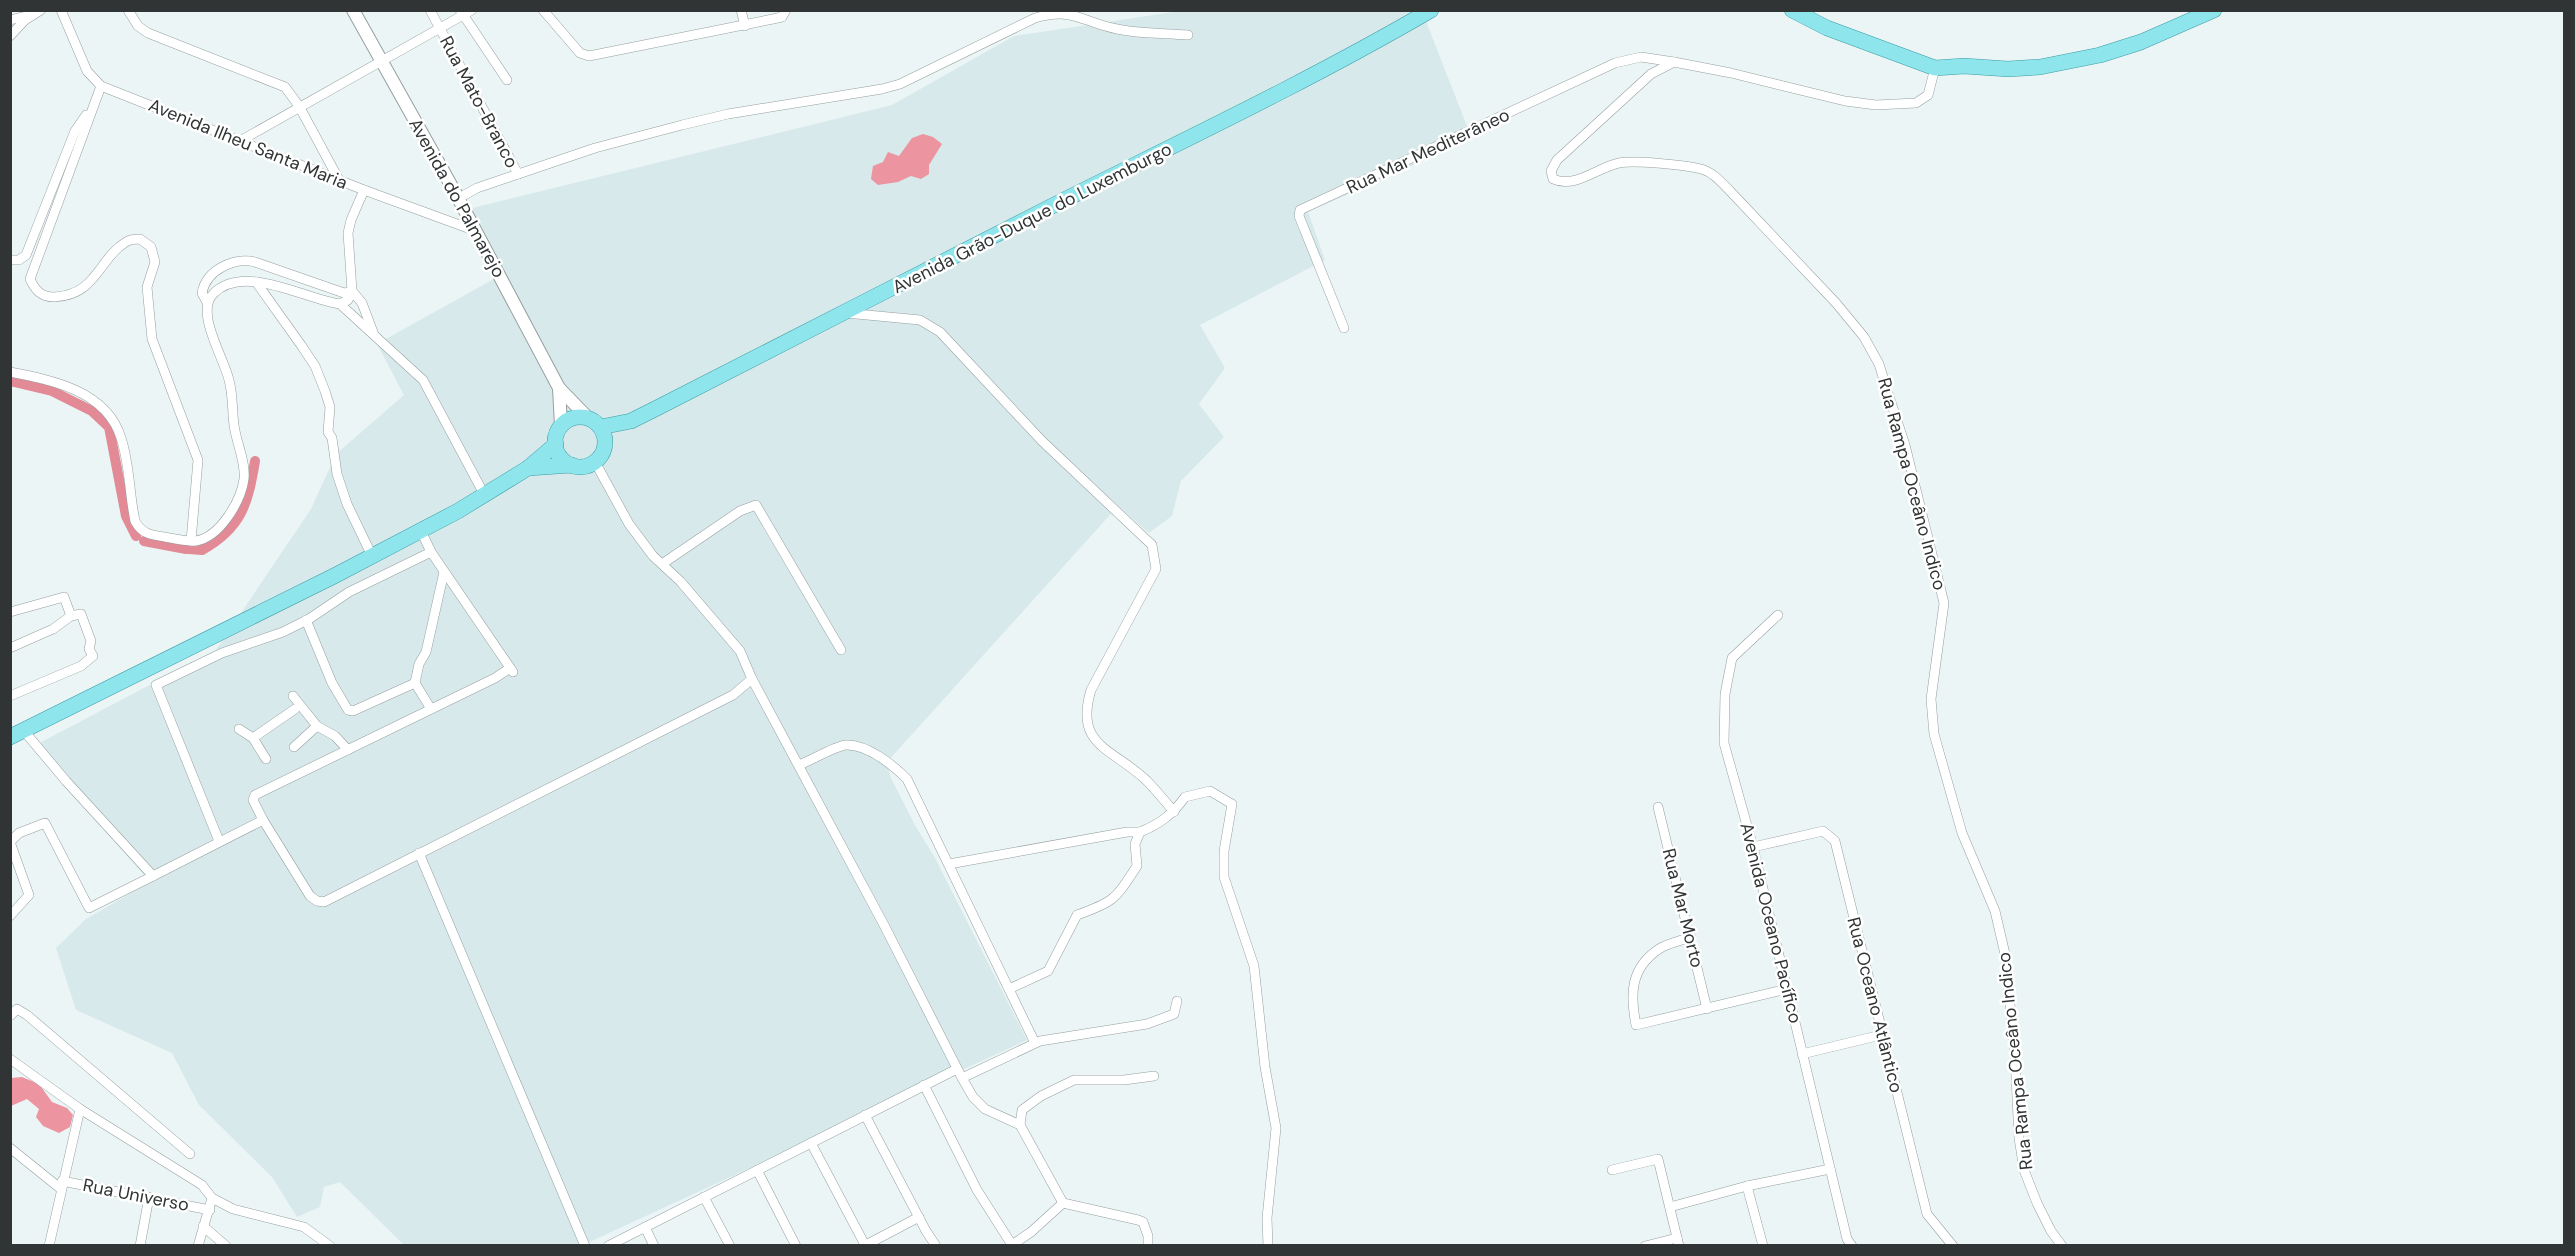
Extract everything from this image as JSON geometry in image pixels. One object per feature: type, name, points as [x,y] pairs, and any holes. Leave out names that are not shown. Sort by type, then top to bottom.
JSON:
[{"type":"main road","name":"Avenida Grão-Duque do Luxemburgo","points":[[605,443],[631,421],[1056,204],[1254,106],[1364,49],[1431,10]]},
{"type":"main road","points":[[1792,10],[1827,28],[1935,68],[1964,66],[2008,69],[2040,67],[2084,59],[2141,42],[2214,10]]},
{"type":"main road","points":[[528,468],[584,466],[595,462],[602,453],[605,443],[594,422],[575,417],[561,426],[556,436],[556,444],[561,457],[572,465]]},
{"type":"main road","name":"Avenida Grão-Duque do Luxemburgo","points":[[594,422],[631,421]]},
{"type":"main road","points":[[17,734],[421,531],[484,496],[528,468],[556,444]]},
{"type":"street","points":[[30,275],[73,167],[92,106],[101,86],[87,71],[61,10]]},
{"type":"street","points":[[128,10],[138,26],[148,33],[285,87],[299,106],[339,180]]},
{"type":"street","name":"Avenida do Palmarejo","points":[[353,10],[459,198],[559,388],[594,422]]},
{"type":"street","name":"Rua Mato-Branco","points":[[430,10],[518,174]]},
{"type":"street","points":[[543,10],[585,56],[745,26],[782,17],[786,12]]},
{"type":"street","points":[[741,10],[745,26]]},
{"type":"street","points":[[10,20],[38,12]]},
{"type":"street","points":[[10,36],[38,12]]},
{"type":"street","points":[[240,141],[440,29],[465,12],[507,80]]},
{"type":"street","points":[[459,198],[477,188],[595,148],[728,114],[882,89],[900,84],[1035,18],[1051,13],[1066,12],[1080,15],[1106,27],[1121,30],[1188,35]]},
{"type":"street","name":"Rua Mar Mediterâneo","points":[[1344,328],[1299,216],[1300,210],[1616,63],[1641,57],[1674,62]]},
{"type":"street","points":[[1674,62],[1731,73],[1845,101],[1876,105],[1916,103],[1928,95],[1935,68]]},
{"type":"street","name":"Rua Rampa Oceâno Indico","points":[[1674,62],[1651,74],[1557,160],[1551,171],[1553,179],[1569,182],[1618,163],[1703,169],[1717,178],[1730,191],[1836,303],[1864,338],[1879,364],[1905,445],[1944,603],[1931,699],[1934,734],[1962,833],[1995,910],[2001,934],[2008,975],[2019,1138],[2024,1170],[2051,1231],[2062,1245]]},
{"type":"street","name":"Avenida Ilheu Santa Maria","points":[[101,86],[364,190],[476,231]]},
{"type":"street","points":[[11,259],[23,258],[28,252],[75,131],[92,106]]},
{"type":"street","points":[[340,304],[348,300],[352,291],[349,225],[364,190]]},
{"type":"street","points":[[11,259],[30,275],[34,288],[42,295],[52,297],[66,295],[90,282],[125,242],[140,239],[151,247],[155,262],[147,287],[152,339],[198,460],[191,541]]},
{"type":"street","points":[[10,372],[54,381],[69,387],[104,409],[122,438],[137,525],[145,534],[191,541],[207,536],[228,517],[242,488],[244,476],[234,425],[231,387],[223,356],[210,328],[208,304],[202,292],[209,277],[220,268],[241,260],[255,261],[344,293],[352,291]]},
{"type":"street","points":[[208,304],[217,291],[237,283],[256,282],[340,304],[423,380],[484,496]]},
{"type":"street","points":[[256,282],[315,366],[330,407],[328,432],[332,438],[337,474],[347,504],[372,556]]},
{"type":"street","points":[[352,291],[362,303],[374,336]]},
{"type":"street","points":[[846,313],[920,320],[940,332],[1042,441],[1152,545],[1156,569],[1091,690],[1086,709],[1087,724],[1095,741],[1146,780],[1174,812]]},
{"type":"street","name":"Avenida do Palmarejo","points":[[559,388],[561,426]]},
{"type":"street","points":[[595,462],[629,524],[740,651],[752,679],[973,1097],[985,1109],[1020,1125]]},
{"type":"street","points":[[662,564],[740,511],[756,505],[840,650]]},
{"type":"street","points":[[421,531],[444,572],[512,671],[255,795],[253,800],[263,820],[310,896],[317,901],[324,902],[733,695],[752,679]]},
{"type":"street","points":[[219,841],[156,685],[222,653],[283,632],[349,592],[431,552]]},
{"type":"street","points":[[431,709],[415,683],[419,664],[426,652],[444,572]]},
{"type":"street","points":[[10,612],[64,597],[70,616]]},
{"type":"street","points":[[10,648],[54,629],[70,616],[81,614],[91,641],[89,649],[93,656],[89,661],[10,696]]},
{"type":"street","name":"Avenida Oceano Pacífico","points":[[1778,615],[1732,658],[1725,694],[1724,743],[1753,847],[1847,1239],[1852,1245]]},
{"type":"street","points":[[306,620],[332,683],[348,710],[353,711],[415,683]]},
{"type":"street","points":[[293,696],[317,726],[335,736],[348,750]]},
{"type":"street","points":[[253,738],[295,709]]},
{"type":"street","points":[[294,747],[317,726]]},
{"type":"street","points":[[239,729],[253,738],[266,759]]},
{"type":"street","points":[[17,734],[66,781],[153,876]]},
{"type":"street","points":[[799,765],[846,745],[869,751],[894,766],[907,779],[1035,1043]]},
{"type":"street","points":[[948,864],[1127,832],[1140,832],[1154,826],[1174,812],[1185,796],[1210,791],[1232,804],[1224,851],[1224,877],[1254,966],[1265,1067],[1276,1128],[1267,1218],[1268,1245]]},
{"type":"street","name":"Rua Mar Morto","points":[[1658,807],[1707,1009]]},
{"type":"street","points":[[10,916],[29,895],[12,855],[10,842],[19,833],[45,823],[89,908],[263,820]]},
{"type":"street","name":"Rua Oceano Atlântico","points":[[1753,847],[1823,831],[1835,841],[1927,1214],[1953,1245]]},
{"type":"street","points":[[1009,989],[1048,971],[1077,915],[1107,904],[1114,899],[1137,866],[1135,844],[1140,832]]},
{"type":"street","points":[[419,853],[585,1245]]},
{"type":"street","points":[[1690,938],[1660,949],[1636,974],[1631,1002],[1636,1025],[1787,989]]},
{"type":"street","points":[[608,1245],[924,1085],[1040,1041],[1147,1024],[1174,1014],[1178,1001]]},
{"type":"street","points":[[10,1016],[17,1009],[27,1014],[190,1154]]},
{"type":"street","points":[[1802,1054],[1881,1035]]},
{"type":"street","points":[[10,1059],[80,1109],[202,1185],[212,1198],[233,1209],[304,1227],[330,1245]]},
{"type":"street","points":[[1148,1245],[1148,1236],[1143,1222],[1063,1203],[1020,1125],[1022,1110],[1041,1096],[1074,1080],[1124,1080],[1154,1076]]},
{"type":"street","points":[[924,1085],[977,1190],[1012,1245],[1030,1233],[1063,1203]]},
{"type":"street","points":[[49,1245],[80,1109]]},
{"type":"street","points":[[865,1115],[936,1245]]},
{"type":"street","points":[[811,1143],[864,1245],[919,1217]]},
{"type":"street","name":"Rua Universo","points":[[10,1148],[62,1185],[149,1197],[210,1210]]},
{"type":"street","points":[[1611,1170],[1658,1159],[1678,1242],[1645,1245]]},
{"type":"street","points":[[1670,1207],[1747,1186],[1830,1169]]},
{"type":"street","points":[[758,1170],[796,1245]]},
{"type":"street","points":[[1747,1186],[1763,1245]]},
{"type":"street","points":[[141,1245],[149,1197]]},
{"type":"street","points":[[704,1197],[730,1245]]},
{"type":"street","points":[[198,1245],[212,1198]]},
{"type":"street","points":[[203,1226],[226,1245]]},
{"type":"street","points":[[645,1227],[654,1245]]},
{"type":"shaded area","points":[[1180,11],[1422,11],[1472,139],[1308,212],[1325,260],[1200,325],[1225,368],[1199,404],[1224,437],[1181,481],[1172,516],[1149,533],[1118,506],[887,762],[890,776],[935,858],[1027,1040],[583,1245],[404,1245],[340,1182],[324,1187],[320,1207],[297,1217],[272,1177],[199,1105],[172,1053],[76,1010],[56,948],[86,919],[150,882],[32,747],[216,650],[311,509],[336,454],[404,395],[377,344],[501,275],[468,209],[892,105],[1014,36]]},
{"type":"shaded area","points":[[923,134],[933,137],[942,144],[929,165],[929,174],[921,179],[911,176],[898,182],[878,185],[871,179],[873,166],[883,162],[888,152],[899,156],[912,138]]},
{"type":"shaded area","points":[[22,1077],[39,1084],[52,1102],[67,1108],[73,1115],[70,1127],[59,1133],[43,1126],[36,1117],[39,1109],[27,1099],[11,1106],[11,1078]]},
{"type":"waterway","points":[[10,381],[52,391]]},
{"type":"waterway","points":[[54,392],[92,411],[109,427],[126,516],[136,536]]},
{"type":"waterway","points":[[189,549],[202,550],[215,542],[235,523],[246,502],[255,461]]},
{"type":"waterway","points":[[144,541],[186,549]]}]
